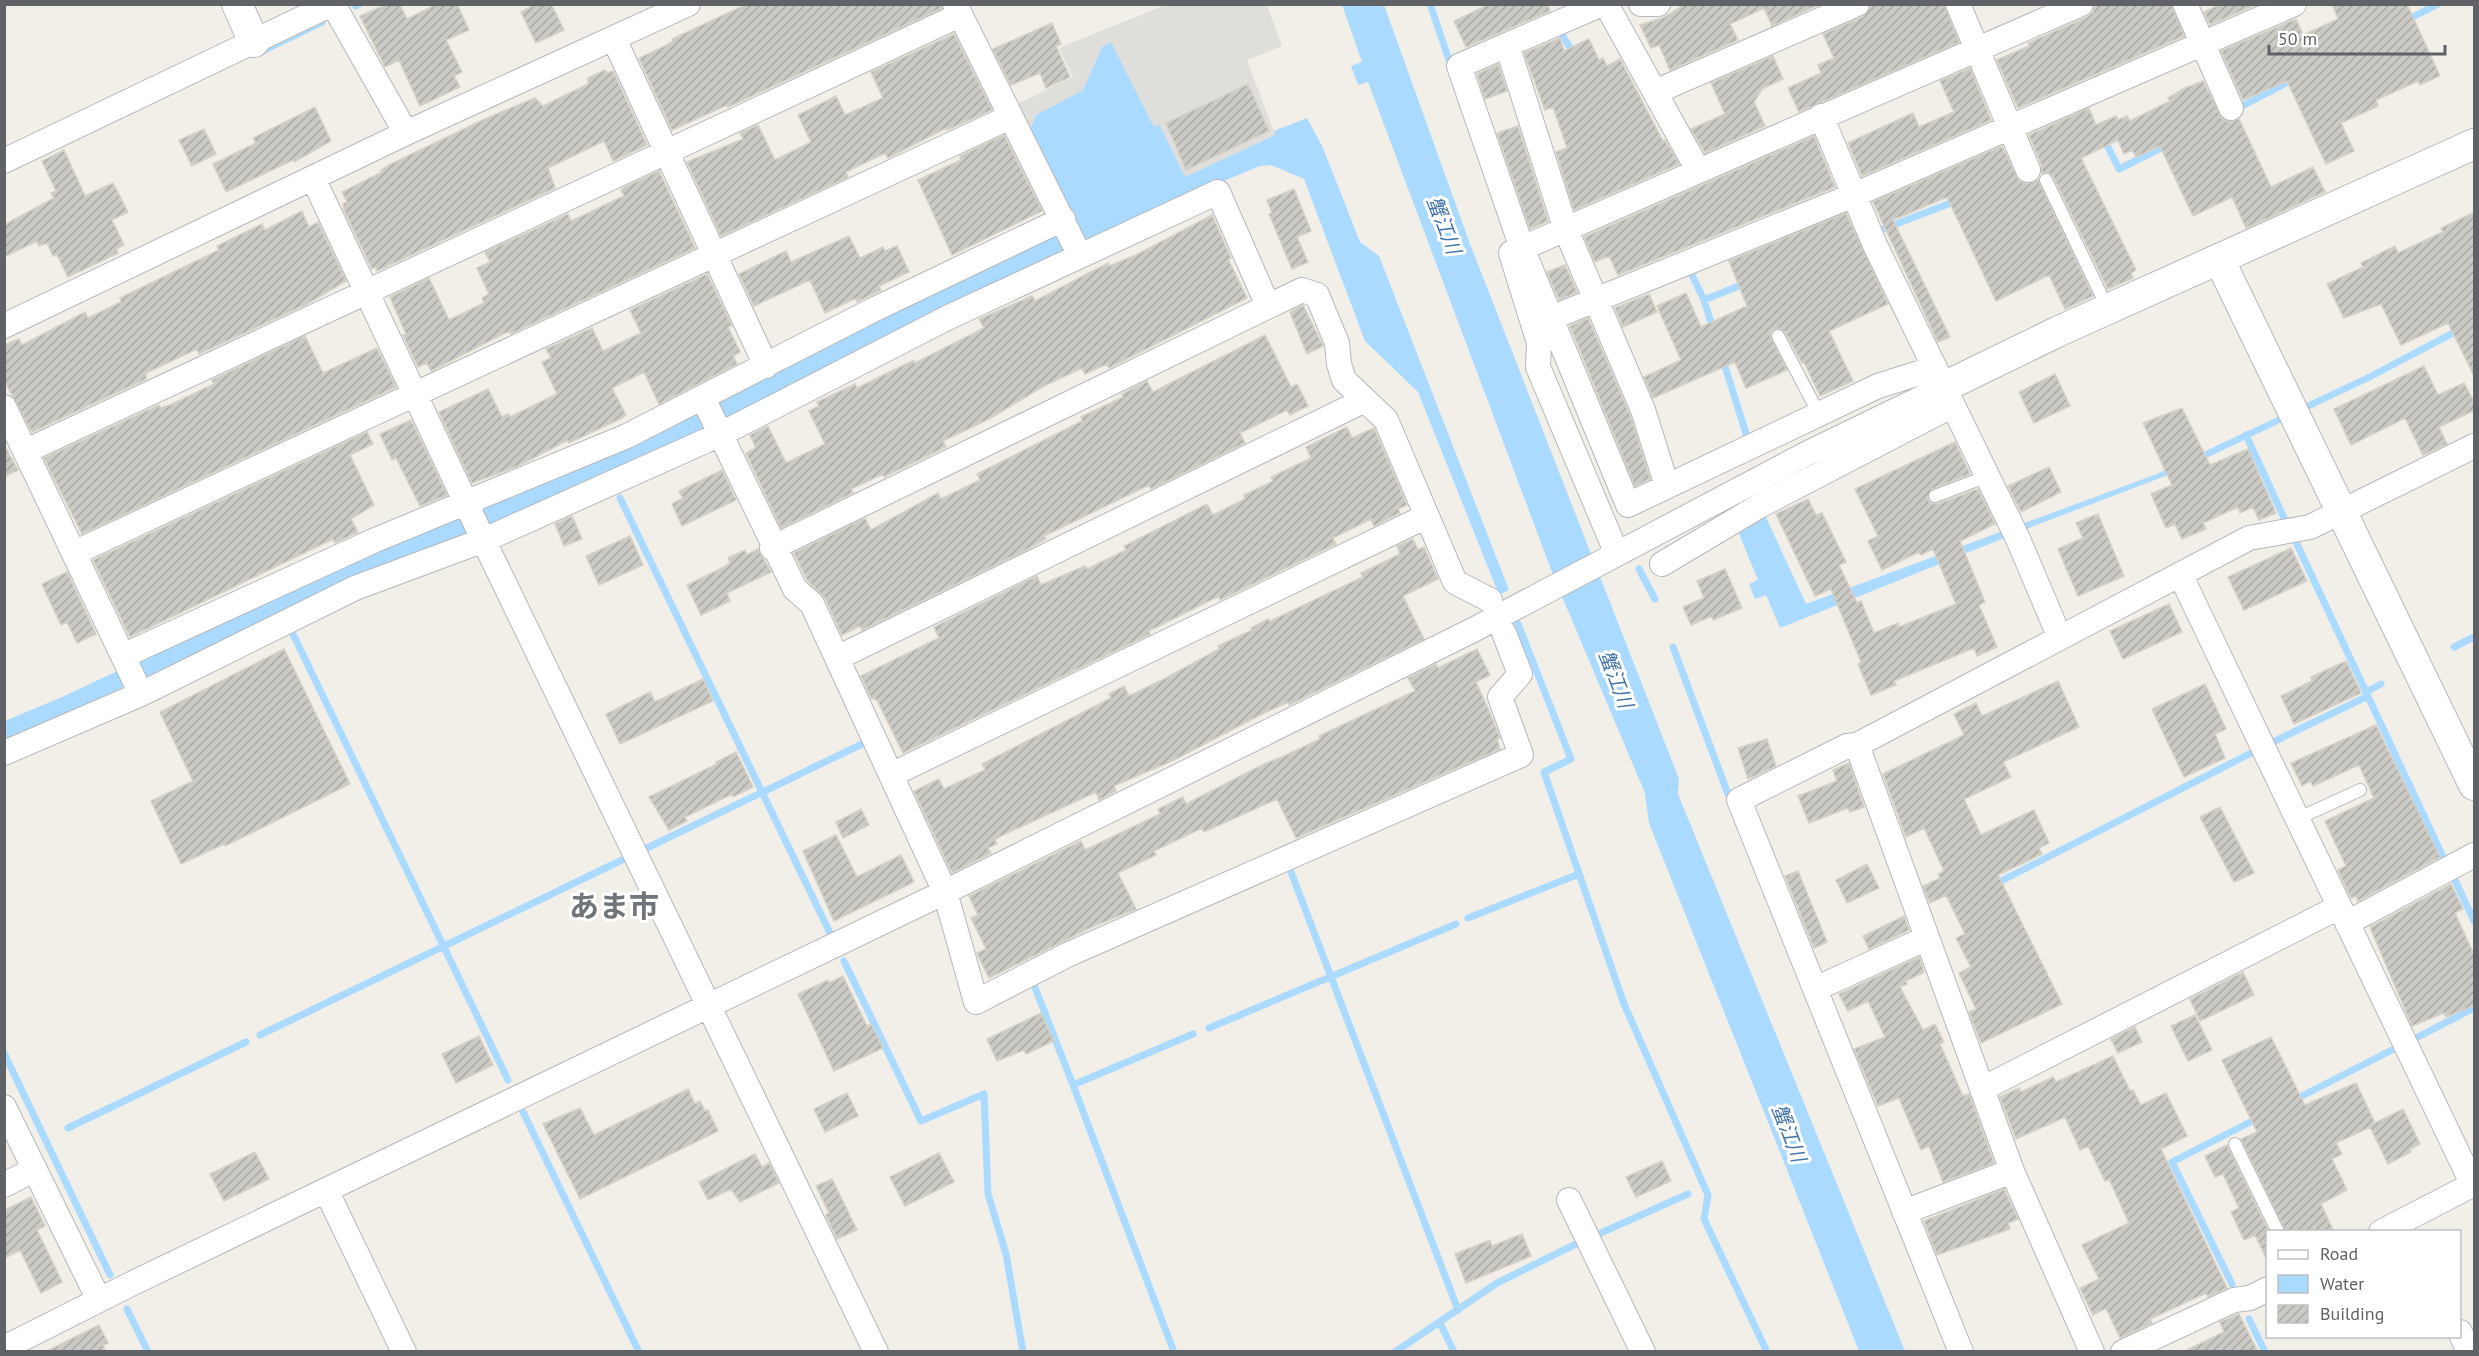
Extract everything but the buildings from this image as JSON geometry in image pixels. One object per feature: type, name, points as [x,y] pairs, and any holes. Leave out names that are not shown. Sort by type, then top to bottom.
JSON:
[{"type":"street","points":[[237,4],[254,42]]},
{"type":"street","points":[[4,161],[333,4],[406,133]]},
{"type":"street","points":[[4,326],[406,133],[688,4]]},
{"type":"street","points":[[1602,4],[1459,66],[1522,248],[1628,505],[1878,386],[1944,387]]},
{"type":"street","points":[[1606,4],[1698,170]]},
{"type":"street","points":[[1641,4],[1658,4]]},
{"type":"street","points":[[1655,92],[1857,4]]},
{"type":"street","points":[[1958,4],[2010,127],[2037,175]]},
{"type":"street","points":[[1613,556],[1538,367],[1539,343],[1510,253],[2080,4]]},
{"type":"street","points":[[2185,4],[2231,108]]},
{"type":"street","points":[[1551,318],[1854,195],[2294,4]]},
{"type":"street","points":[[26,451],[667,152],[958,10],[1078,252]]},
{"type":"street","points":[[614,39],[766,366]]},
{"type":"street","points":[[1508,45],[1566,230],[1643,410],[1667,486]]},
{"type":"street","points":[[1821,116],[1875,245],[2014,530],[2060,638]]},
{"type":"street","points":[[74,553],[1010,117]]},
{"type":"street","points":[[4,1348],[945,892],[1475,629],[1808,453],[2108,310],[2475,144]]},
{"type":"street","points":[[313,178],[468,506],[711,1005],[876,1352]]},
{"type":"street","points":[[4,753],[140,692],[355,588],[483,537],[719,431],[1078,252],[1218,192],[1268,306]]},
{"type":"street","points":[[125,659],[374,541],[468,506],[704,401],[873,310],[1065,222]]},
{"type":"street","points":[[2219,259],[2475,785]]},
{"type":"street","points":[[772,548],[1302,290],[1317,295],[1338,343],[1339,364],[1344,380],[1386,420],[1455,582],[1490,600]]},
{"type":"street","points":[[1662,564],[1761,505],[1944,387]]},
{"type":"street","points":[[837,658],[1365,400]]},
{"type":"street","points":[[704,401],[772,548],[795,589],[812,604],[945,892],[976,1002],[1067,955],[1521,754],[1500,697],[1520,674],[1504,633]]},
{"type":"street","points":[[4,407],[140,692]]},
{"type":"street","points":[[1961,1352],[1739,800],[1847,746],[1857,745],[2249,538],[2310,527],[2475,446]]},
{"type":"street","points":[[891,776],[1427,516]]},
{"type":"street","points":[[2180,574],[2474,1184],[2407,1226],[2390,1230]]},
{"type":"street","points":[[1857,745],[2012,1171],[2092,1352]]},
{"type":"street","points":[[1982,1089],[2343,915],[2475,855]]},
{"type":"street","points":[[1815,989],[1927,938]]},
{"type":"street","points":[[4,1107],[99,1300]]},
{"type":"street","points":[[4,1185],[35,1169]]},
{"type":"street","points":[[1904,1212],[2012,1171]]},
{"type":"street","points":[[326,1190],[404,1352]]},
{"type":"street","points":[[1569,1200],[1643,1352]]},
{"type":"street","points":[[2123,1352],[2234,1300],[2250,1298],[2266,1290]]},
{"type":"street","points":[[2461,1334],[2469,1352]]},
{"type":"lane","points":[[2037,175],[2108,310]]},
{"type":"lane","points":[[1778,336],[1819,414]]},
{"type":"lane","points":[[1935,496],[1988,476]]},
{"type":"lane","points":[[2297,819],[2360,790]]},
{"type":"lane","points":[[2235,1143],[2277,1230]]},
{"type":"shaded area","points":[[1165,5],[1267,5],[1282,46],[1247,60],[1275,135],[1185,177],[1160,125],[1154,128],[1102,47],[1083,90],[1036,115],[1028,136],[1015,105],[1073,77],[1059,48]]},
{"type":"water","name":"蟹江川","points":[[1342,5],[1384,5],[1470,244],[1679,779],[1678,794],[1905,1351],[1859,1351],[1649,823],[1645,793],[1555,580],[1368,82],[1358,85],[1351,66],[1362,62]]},
{"type":"water","points":[[1111,42],[1154,127],[1160,125],[1185,177],[1275,135],[1274,131],[1307,118],[1323,148],[1360,242],[1379,256],[1509,590],[1499,595],[1418,392],[1365,341],[1304,179],[1271,165],[1260,166],[1185,197],[725,421],[460,541],[352,583],[5,741],[5,721],[62,697],[1074,224],[1028,136],[1036,115],[1083,90],[1102,47]]},
{"type":"water","points":[[2474,318],[2474,326],[2371,380],[2181,470],[1780,628],[1766,595],[1755,599],[1749,584],[1758,580],[1737,529],[1765,515],[1806,604],[2157,474],[2368,374]]},
{"type":"waterway","points":[[1430,4],[1451,66]]},
{"type":"waterway","points":[[2405,21],[2438,4]]},
{"type":"waterway","points":[[260,52],[322,22]]},
{"type":"waterway","points":[[1562,35],[1574,54]]},
{"type":"waterway","points":[[2213,121],[2294,79]]},
{"type":"waterway","points":[[2101,145],[2106,143],[2119,169],[2169,144]]},
{"type":"waterway","points":[[1878,231],[1956,201]]},
{"type":"waterway","points":[[1692,275],[1704,300],[1713,329]]},
{"type":"waterway","points":[[1704,300],[1746,283]]},
{"type":"waterway","points":[[1723,360],[1748,440]]},
{"type":"waterway","points":[[2246,435],[2285,520]]},
{"type":"waterway","points":[[620,498],[831,935]]},
{"type":"waterway","points":[[2296,542],[2443,857]]},
{"type":"waterway","points":[[1639,569],[1655,599]]},
{"type":"waterway","points":[[1518,624],[1571,759],[1544,772],[1624,1004],[1708,1195],[1704,1219],[1767,1352]]},
{"type":"waterway","points":[[292,632],[508,1080]]},
{"type":"waterway","points":[[2454,647],[2474,637]]},
{"type":"waterway","points":[[1673,647],[1731,802]]},
{"type":"waterway","points":[[2366,692],[2381,684]]},
{"type":"waterway","points":[[2273,742],[2368,696]]},
{"type":"waterway","points":[[647,848],[862,744]]},
{"type":"waterway","points":[[2003,880],[2255,751]]},
{"type":"waterway","points":[[260,1035],[624,859]]},
{"type":"waterway","points":[[1291,872],[1458,1310]]},
{"type":"waterway","points":[[1468,918],[1579,874]]},
{"type":"waterway","points":[[2454,878],[2474,921]]},
{"type":"waterway","points":[[1209,1028],[1456,924]]},
{"type":"waterway","points":[[844,961],[921,1121],[984,1094],[988,1194],[1006,1254],[1023,1352]]},
{"type":"waterway","points":[[1034,985],[1073,1085]]},
{"type":"waterway","points":[[2412,1040],[2474,1008]]},
{"type":"waterway","points":[[1174,1352],[1073,1085],[1193,1034]]},
{"type":"waterway","points":[[68,1128],[246,1042]]},
{"type":"waterway","points":[[2294,1100],[2394,1049]]},
{"type":"waterway","points":[[4,1053],[110,1275]]},
{"type":"waterway","points":[[523,1112],[639,1352]]},
{"type":"waterway","points":[[2232,1284],[2172,1162],[2260,1117]]},
{"type":"waterway","points":[[1594,1236],[1688,1194]]},
{"type":"waterway","points":[[1395,1352],[1497,1283],[1580,1242]]},
{"type":"waterway","points":[[127,1309],[148,1352]]},
{"type":"waterway","points":[[2249,1319],[2265,1352]]},
{"type":"waterway","points":[[1440,1323],[1454,1352]]},
{"type":"district","name":"あま市","points":[[614,905]]}]
